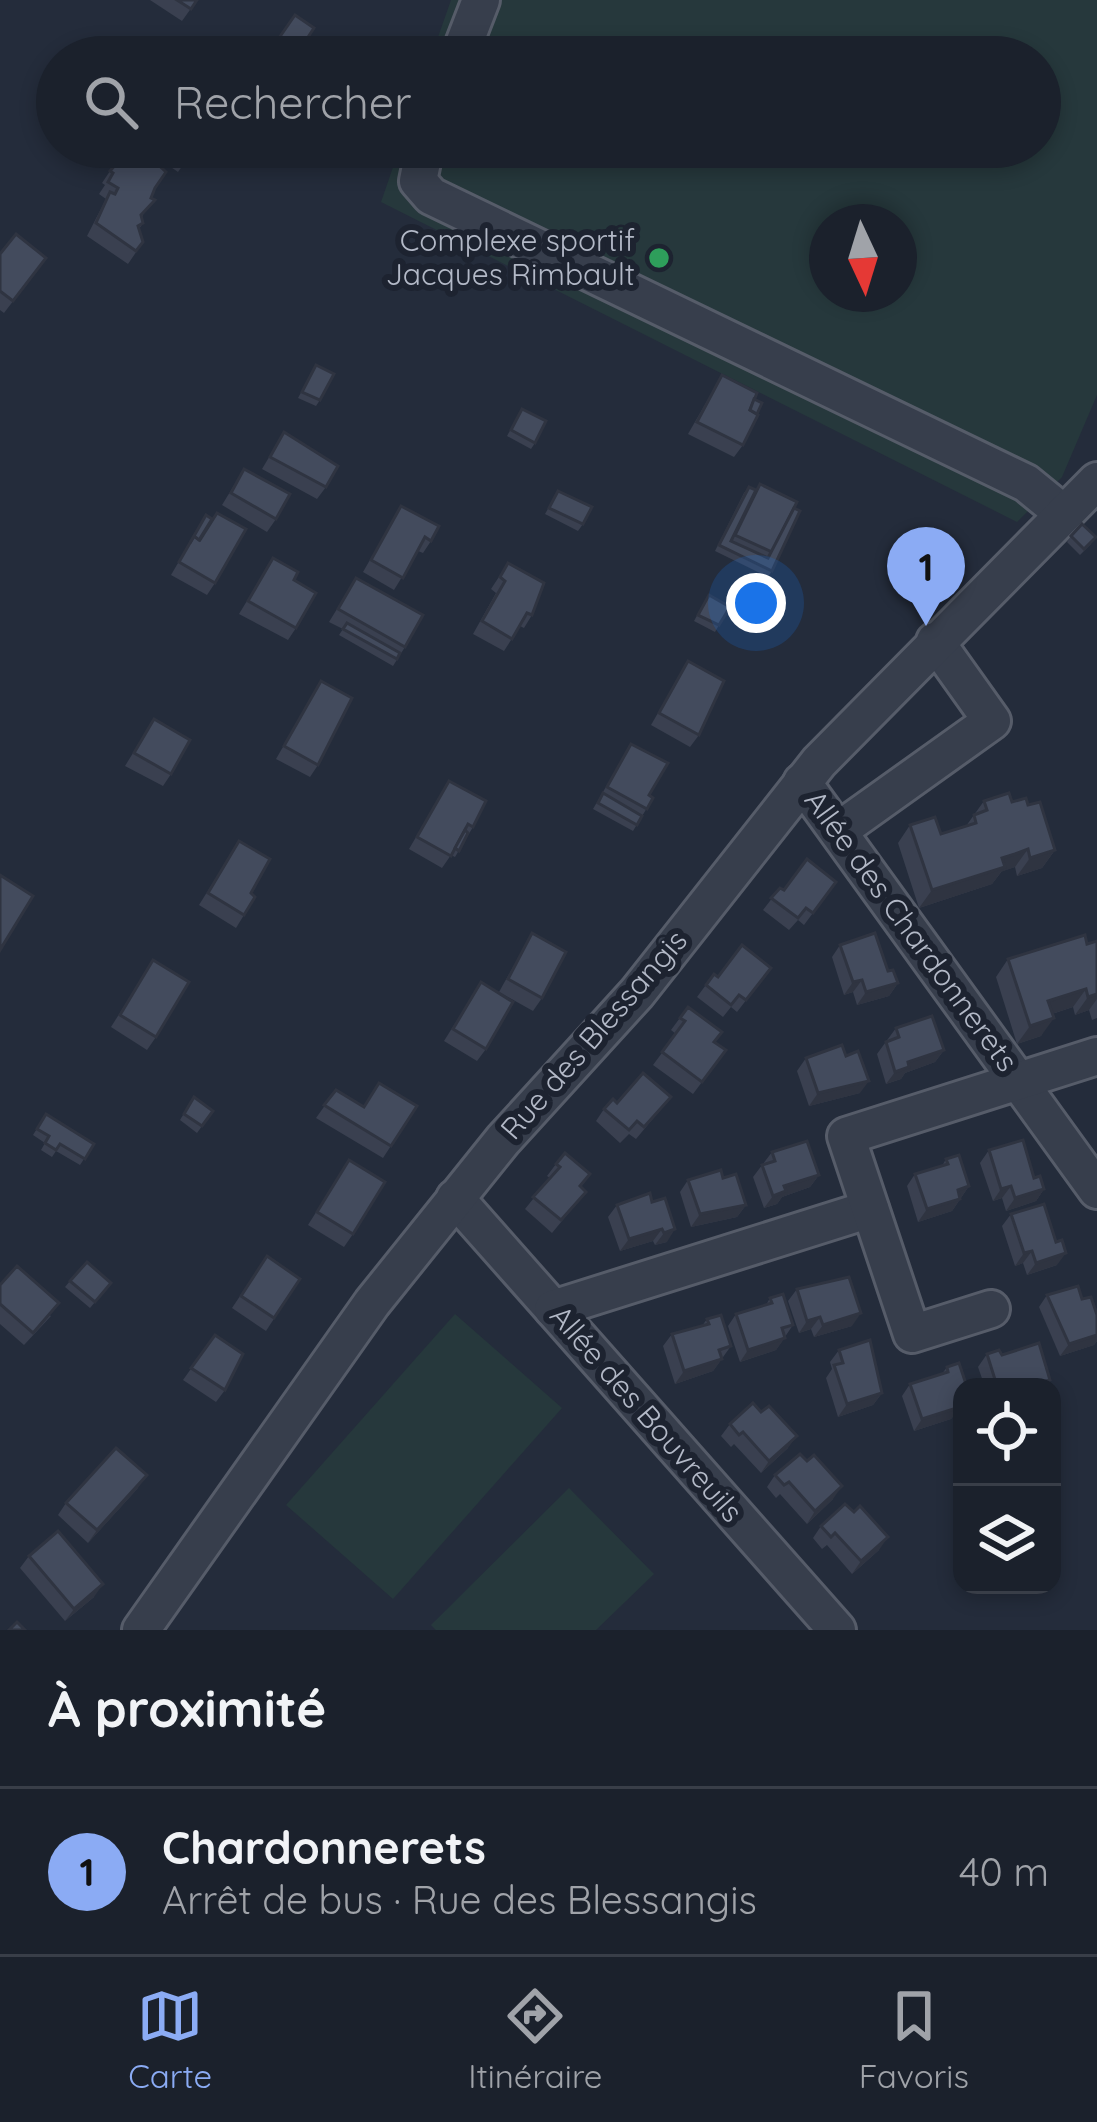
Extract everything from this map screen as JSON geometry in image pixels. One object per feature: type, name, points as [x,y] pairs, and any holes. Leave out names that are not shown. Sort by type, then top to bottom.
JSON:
[{"type":"street","points":[[467,36],[481,0]]},
{"type":"street","points":[[421,168],[418,181],[431,196],[1026,483],[1064,514]]},
{"type":"street","name":"Rue des Blessangis","points":[[141,1630],[372,1303],[455,1198],[637,993],[802,782],[935,641],[1097,482]]},
{"type":"street","points":[[838,832],[992,721],[935,641]]},
{"type":"street","name":"Allée des Chardonnerets","points":[[802,782],[1097,1190]]},
{"type":"street","name":"Allée des Chardonnerets","points":[[1020,1080],[1097,1056]]},
{"type":"street","points":[[991,1309],[912,1334],[846,1136],[1020,1080]]},
{"type":"street","name":"Allée des Bouvreuils","points":[[455,1198],[837,1630]]},
{"type":"street","points":[[553,1310],[871,1209]]},
{"type":"shaded area","name":"Complexe sportif Jacques Rimbault","points":[[451,0],[1097,0],[1097,395],[1062,477],[1017,522],[381,202],[393,168],[1061,168],[1061,36],[438,36]]},
{"type":"shaded area","points":[[455,1314],[562,1408],[393,1599],[286,1505]]},
{"type":"shaded area","points":[[569,1488],[654,1574],[596,1630],[436,1630],[431,1625]]},
{"type":"building","points":[[295,15],[314,28],[309,36],[280,36]]},
{"type":"building","points":[[162,168],[166,172],[151,198],[155,200],[141,215],[143,223],[138,226],[143,242],[136,251],[96,223],[110,192],[115,194],[118,188],[108,182],[110,171]]},
{"type":"building","points":[[16,234],[46,258],[13,301],[0,291],[0,254]]},
{"type":"building","points":[[316,365],[334,374],[320,400],[302,392]]},
{"type":"building","points":[[722,375],[757,393],[750,410],[758,415],[743,445],[697,422]]},
{"type":"building","points":[[754,399],[762,403],[757,414],[750,410]]},
{"type":"building","points":[[522,409],[546,421],[535,443],[511,430]]},
{"type":"building","points":[[284,432],[338,466],[326,487],[270,457]]},
{"type":"building","points":[[244,469],[290,494],[276,519],[231,493]]},
{"type":"building","points":[[760,484],[797,502],[772,552],[735,535]]},
{"type":"building","points":[[749,487],[756,490],[731,541],[768,558],[794,508],[800,511],[772,571],[719,545]]},
{"type":"building","points":[[558,491],[592,507],[583,524],[549,508]]},
{"type":"building","points":[[401,506],[439,526],[431,541],[425,537],[403,578],[371,560]]},
{"type":"building","points":[[217,513],[246,529],[215,583],[179,562],[194,536],[200,540]]},
{"type":"building","points":[[206,515],[212,519],[199,540],[194,536]]},
{"type":"building","points":[[1082,524],[1096,537],[1084,549],[1071,536]]},
{"type":"building","points":[[273,558],[298,572],[294,580],[316,593],[296,628],[248,601]]},
{"type":"building","points":[[508,563],[544,583],[532,615],[527,613],[512,639],[482,621],[505,581],[500,577]]},
{"type":"building","points":[[356,578],[423,615],[405,647],[338,609]]},
{"type":"building","points":[[709,595],[730,607],[719,625],[698,615]]},
{"type":"building","points":[[347,623],[400,653],[397,659],[343,629]]},
{"type":"building","points":[[688,661],[724,681],[699,735],[659,713]]},
{"type":"building","points":[[321,681],[352,698],[318,765],[284,746]]},
{"type":"building","points":[[154,719],[190,740],[171,774],[134,753]]},
{"type":"building","points":[[631,744],[668,763],[649,795],[653,798],[647,809],[607,787]]},
{"type":"building","points":[[449,781],[486,801],[451,856],[417,837]]},
{"type":"building","points":[[603,793],[642,816],[637,825],[598,803]]},
{"type":"building","points":[[1009,793],[1012,802],[1026,798],[1028,805],[1040,802],[1055,850],[1030,858],[1028,849],[1002,858],[1005,867],[932,890],[910,825],[935,817],[941,834],[976,823],[974,815],[987,810],[984,801]]},
{"type":"building","points":[[465,830],[468,833],[459,851],[455,848]]},
{"type":"building","points":[[239,841],[270,859],[244,915],[208,893]]},
{"type":"building","points":[[807,859],[836,882],[813,913],[806,908],[798,918],[771,898],[780,888],[784,890]]},
{"type":"building","points":[[0,875],[33,896],[0,950]]},
{"type":"building","points":[[532,933],[566,952],[542,998],[508,979]]},
{"type":"building","points":[[875,933],[888,971],[893,970],[898,983],[866,992],[862,980],[853,982],[840,945]]},
{"type":"building","points":[[1085,935],[1087,944],[1097,941],[1097,994],[1088,997],[1086,989],[1048,1001],[1054,1018],[1030,1026],[1008,959]]},
{"type":"building","points":[[742,945],[771,968],[746,1000],[739,995],[731,1005],[706,985]]},
{"type":"building","points":[[153,960],[189,982],[156,1037],[120,1015]]},
{"type":"building","points":[[481,982],[513,1002],[486,1049],[453,1029]]},
{"type":"building","points":[[688,1007],[722,1032],[714,1042],[726,1050],[702,1082],[662,1052],[685,1021],[680,1018]]},
{"type":"building","points":[[932,1016],[944,1050],[908,1062],[909,1067],[895,1072],[886,1042],[899,1037],[896,1028]]},
{"type":"building","points":[[842,1045],[846,1056],[858,1051],[869,1081],[818,1093],[806,1058]]},
{"type":"building","points":[[643,1073],[671,1097],[644,1127],[637,1121],[629,1130],[604,1109],[613,1099],[617,1103]]},
{"type":"building","points":[[379,1083],[417,1106],[391,1146],[324,1105],[336,1090],[364,1107]]},
{"type":"building","points":[[194,1097],[213,1111],[202,1126],[184,1114]]},
{"type":"building","points":[[46,1114],[94,1144],[85,1159],[60,1144],[56,1150],[45,1143],[49,1136],[37,1129]]},
{"type":"building","points":[[1023,1140],[1034,1178],[1040,1176],[1044,1189],[1015,1198],[1011,1186],[1001,1189],[989,1150]]},
{"type":"building","points":[[807,1141],[819,1175],[784,1186],[786,1191],[773,1196],[762,1165],[775,1161],[772,1152]]},
{"type":"building","points":[[565,1153],[590,1174],[580,1186],[586,1192],[561,1220],[533,1197],[560,1167],[556,1164]]},
{"type":"building","points":[[959,1155],[969,1186],[958,1190],[960,1199],[927,1209],[915,1174],[948,1164],[946,1159]]},
{"type":"building","points":[[349,1160],[385,1182],[353,1234],[317,1212]]},
{"type":"building","points":[[721,1170],[723,1178],[736,1174],[746,1205],[700,1214],[688,1180]]},
{"type":"building","points":[[650,1193],[652,1202],[665,1198],[675,1229],[629,1239],[617,1205]]},
{"type":"building","points":[[1044,1204],[1056,1242],[1062,1240],[1066,1253],[1036,1263],[1032,1251],[1024,1253],[1011,1214]]},
{"type":"building","points":[[267,1256],[300,1279],[274,1318],[241,1296]]},
{"type":"building","points":[[87,1262],[111,1283],[95,1302],[70,1281]]},
{"type":"building","points":[[17,1266],[59,1303],[33,1333],[0,1304],[0,1285]]},
{"type":"building","points":[[849,1277],[861,1313],[823,1325],[820,1317],[807,1321],[797,1289]]},
{"type":"building","points":[[1078,1286],[1082,1299],[1091,1297],[1097,1335],[1069,1344],[1047,1295]]},
{"type":"building","points":[[783,1294],[793,1325],[782,1328],[785,1338],[748,1350],[736,1314],[772,1303],[770,1298]]},
{"type":"building","points":[[721,1315],[731,1346],[719,1350],[722,1359],[684,1371],[672,1334],[709,1324],[707,1319]]},
{"type":"building","points":[[215,1335],[243,1354],[225,1390],[191,1368]]},
{"type":"building","points":[[870,1340],[882,1393],[847,1404],[834,1365],[843,1363],[839,1350]]},
{"type":"building","points":[[1039,1343],[1049,1378],[994,1378],[987,1354],[999,1350],[1002,1355]]},
{"type":"building","points":[[959,1363],[964,1378],[953,1378],[953,1409],[922,1419],[910,1384],[948,1372],[947,1367]]},
{"type":"building","points":[[753,1403],[761,1412],[769,1406],[797,1436],[769,1461],[730,1424]]},
{"type":"building","points":[[116,1448],[147,1475],[97,1530],[66,1503]]},
{"type":"building","points":[[800,1454],[807,1461],[814,1455],[842,1486],[815,1511],[789,1482],[784,1485],[775,1475]]},
{"type":"building","points":[[845,1504],[854,1512],[860,1506],[888,1537],[861,1561],[835,1533],[831,1537],[821,1526]]},
{"type":"building","points":[[58,1531],[103,1584],[74,1609],[29,1556]]},
{"type":"place","name":"Complexe sportif Jacques Rimbault","points":[[659,258]]},
{"type":"place","name":"Chardonnerets","points":[[926,626]]}]
